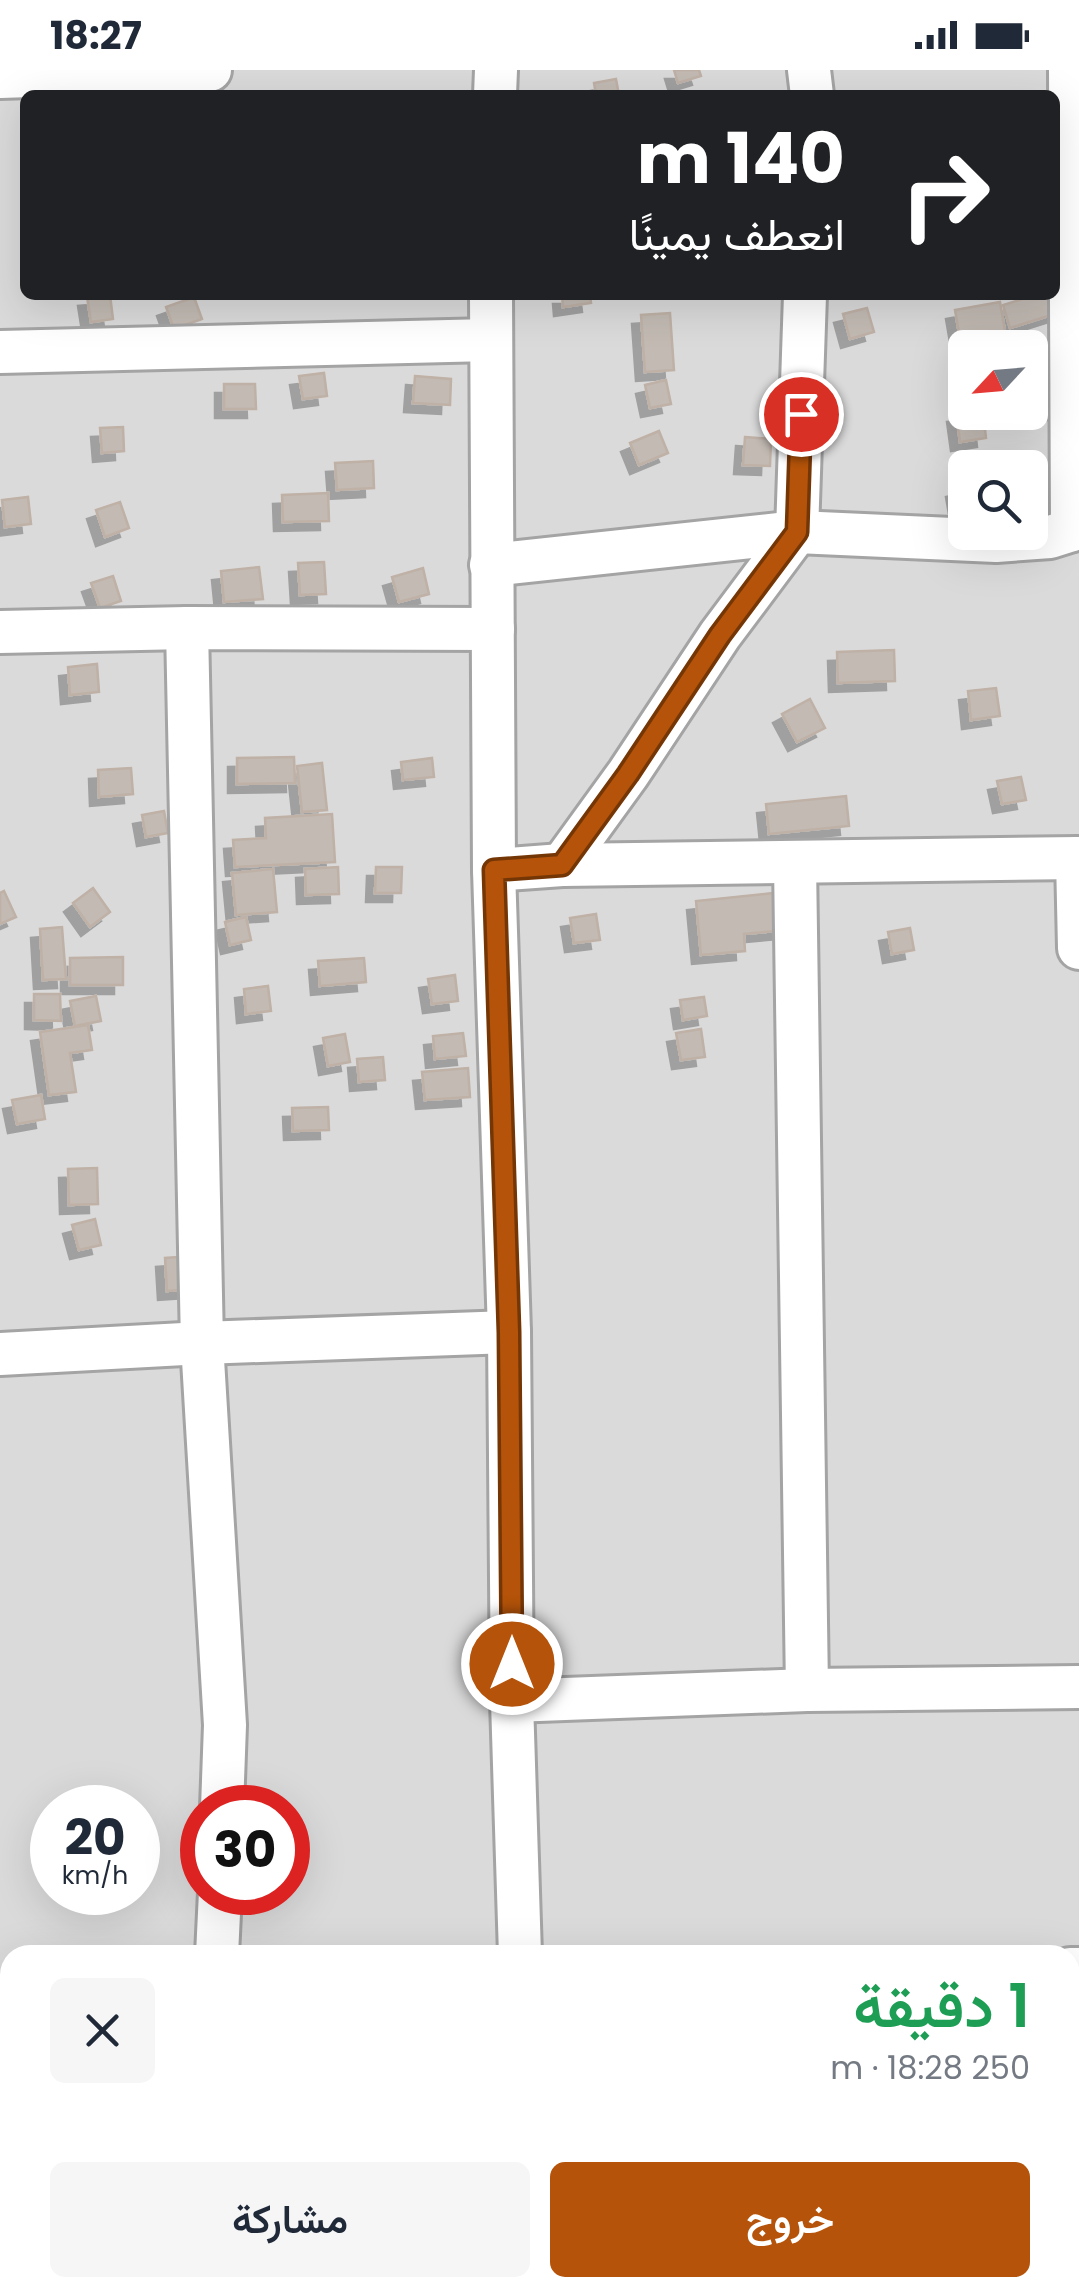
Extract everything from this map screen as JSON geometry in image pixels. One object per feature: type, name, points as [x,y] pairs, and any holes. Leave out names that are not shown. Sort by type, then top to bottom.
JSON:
[{"type":"street","points":[[0,77],[210,70]]},
{"type":"street","points":[[491,565],[797,532],[996,541],[1050,537],[1076,527],[1070,70]]},
{"type":"street","points":[[491,300],[494,870],[509,1332],[512,1701],[520,1945]]},
{"type":"street","points":[[562,865],[720,635],[797,532],[805,300]]},
{"type":"street","points":[[0,352],[490,340]]},
{"type":"street","points":[[0,632],[187,628],[493,630]]},
{"type":"street","points":[[187,628],[202,1343],[225,1725],[223,1785]]},
{"type":"street","points":[[494,870],[562,865],[1078,858],[1079,948]]},
{"type":"street","points":[[795,862],[807,1690]]},
{"type":"street","points":[[0,1354],[509,1332]]},
{"type":"street","points":[[512,1701],[807,1690],[1079,1688]]},
{"type":"street","points":[[218,1945],[219,1915]]},
{"type":"shaded area","points":[[0,70],[1079,70],[1079,1945],[0,1945]]},
{"type":"building","points":[[674,70],[699,70],[701,76],[678,83]]},
{"type":"building","points":[[616,79],[618,90],[595,90],[594,83]]},
{"type":"building","points":[[87,300],[111,300],[113,319],[91,322]]},
{"type":"building","points":[[195,300],[202,319],[174,329],[166,307]]},
{"type":"building","points":[[562,300],[591,300],[591,303],[563,307]]},
{"type":"building","points":[[1019,300],[1058,300],[1064,311],[1010,328],[1003,305]]},
{"type":"building","points":[[1000,302],[1005,330],[958,330],[955,310]]},
{"type":"building","points":[[867,308],[874,332],[850,339],[843,314]]},
{"type":"building","points":[[670,313],[674,370],[645,372],[641,315]]},
{"type":"building","points":[[324,373],[327,396],[303,399],[299,376]]},
{"type":"building","points":[[415,376],[451,379],[450,405],[413,403]]},
{"type":"building","points":[[666,380],[671,404],[650,408],[645,385]]},
{"type":"building","points":[[224,384],[255,384],[256,409],[224,409]]},
{"type":"building","points":[[1063,390],[1066,410],[1048,412],[1048,392]]},
{"type":"building","points":[[123,427],[124,451],[102,453],[100,428]]},
{"type":"building","points":[[958,430],[985,430],[986,438],[960,442]]},
{"type":"building","points":[[659,431],[668,453],[639,465],[630,443]]},
{"type":"building","points":[[745,437],[771,439],[770,466],[743,465]]},
{"type":"building","points":[[373,461],[374,488],[337,490],[335,463]]},
{"type":"building","points":[[328,493],[329,521],[283,522],[282,495]]},
{"type":"building","points":[[28,497],[31,524],[5,527],[2,500]]},
{"type":"building","points":[[120,502],[129,528],[105,537],[96,510]]},
{"type":"building","points":[[324,562],[326,594],[300,595],[298,563]]},
{"type":"building","points":[[259,567],[263,599],[224,602],[221,571]]},
{"type":"building","points":[[423,568],[429,594],[399,602],[392,577]]},
{"type":"building","points":[[113,576],[121,601],[100,608],[91,583]]},
{"type":"building","points":[[894,650],[895,681],[838,683],[837,652]]},
{"type":"building","points":[[97,664],[99,692],[70,695],[68,667]]},
{"type":"building","points":[[996,688],[1000,716],[971,720],[968,691]]},
{"type":"building","points":[[810,699],[825,728],[797,742],[782,714]]},
{"type":"building","points":[[294,757],[295,783],[237,784],[237,758]]},
{"type":"building","points":[[432,758],[434,777],[403,780],[401,762]]},
{"type":"building","points":[[322,763],[327,810],[302,812],[297,766]]},
{"type":"building","points":[[131,768],[133,794],[99,797],[98,770]]},
{"type":"building","points":[[1021,777],[1026,800],[1002,804],[997,781]]},
{"type":"building","points":[[846,796],[849,826],[769,834],[766,804]]},
{"type":"building","points":[[164,811],[168,833],[146,837],[142,815]]},
{"type":"building","points":[[332,814],[335,862],[235,867],[233,840],[266,838],[265,818]]},
{"type":"building","points":[[338,867],[339,894],[306,895],[305,869]]},
{"type":"building","points":[[376,867],[402,867],[401,893],[375,893]]},
{"type":"building","points":[[273,869],[277,912],[236,915],[232,873]]},
{"type":"building","points":[[93,888],[110,912],[90,927],[73,903]]},
{"type":"building","points":[[4,891],[16,917],[0,924],[0,893]]},
{"type":"building","points":[[783,892],[786,930],[744,934],[745,951],[701,955],[696,901]]},
{"type":"building","points":[[596,914],[600,940],[574,943],[570,918]]},
{"type":"building","points":[[246,917],[251,940],[230,945],[225,922]]},
{"type":"building","points":[[62,927],[66,979],[43,980],[40,929]]},
{"type":"building","points":[[910,928],[914,950],[892,954],[888,932]]},
{"type":"building","points":[[123,957],[123,985],[70,985],[70,958]]},
{"type":"building","points":[[364,958],[366,982],[320,986],[318,961]]},
{"type":"building","points":[[455,975],[458,1001],[432,1004],[428,979]]},
{"type":"building","points":[[268,986],[271,1011],[246,1014],[244,989]]},
{"type":"building","points":[[34,994],[60,994],[61,1021],[34,1020]]},
{"type":"building","points":[[96,996],[101,1021],[75,1026],[70,1001]]},
{"type":"building","points":[[704,997],[707,1016],[683,1020],[680,1000]]},
{"type":"building","points":[[88,1025],[92,1050],[70,1053],[76,1092],[49,1095],[40,1032]]},
{"type":"building","points":[[701,1029],[705,1057],[681,1060],[676,1033]]},
{"type":"building","points":[[463,1033],[466,1056],[435,1059],[433,1036]]},
{"type":"building","points":[[345,1034],[350,1062],[328,1066],[323,1038]]},
{"type":"building","points":[[383,1057],[385,1080],[359,1082],[357,1059]]},
{"type":"building","points":[[468,1068],[470,1097],[425,1100],[422,1072]]},
{"type":"building","points":[[41,1095],[45,1119],[17,1124],[12,1100]]},
{"type":"building","points":[[328,1107],[329,1130],[293,1131],[292,1108]]},
{"type":"building","points":[[97,1168],[98,1204],[69,1205],[68,1169]]},
{"type":"building","points":[[95,1219],[101,1245],[79,1250],[72,1225]]},
{"type":"building","points":[[192,1256],[194,1289],[167,1291],[165,1258]]},
{"type":"route","points":[[512,1664],[509,1332],[494,870],[562,865],[720,635],[797,532],[801,414]]}]
